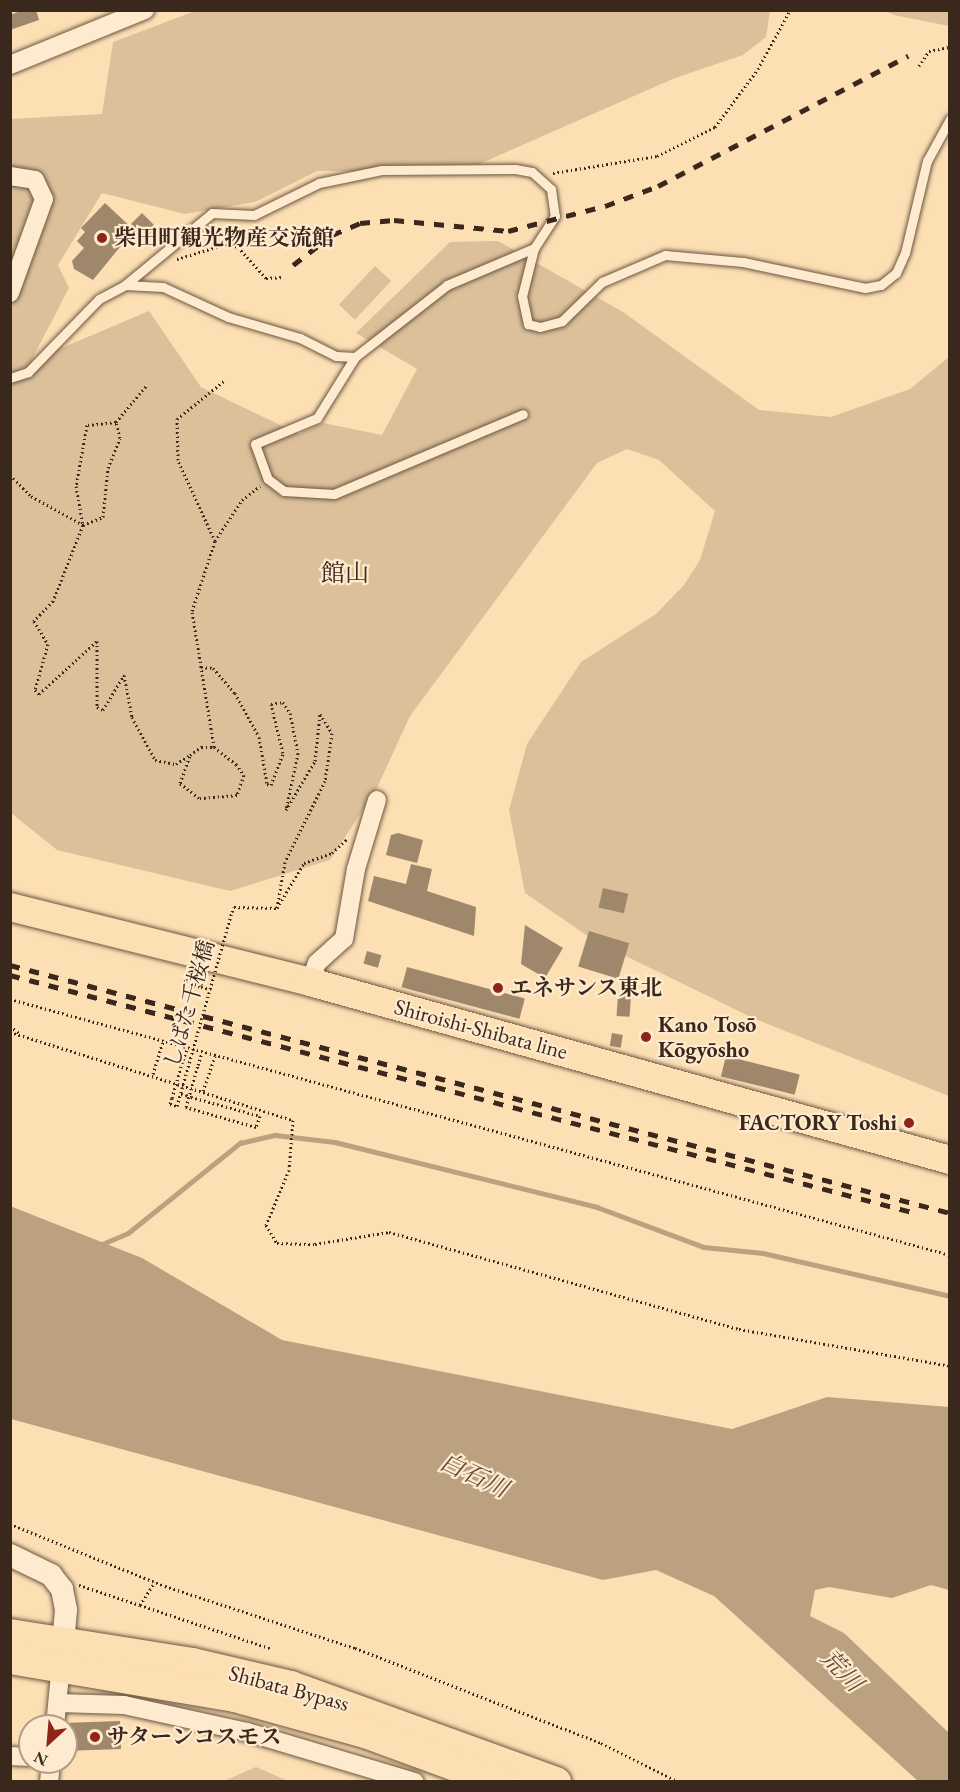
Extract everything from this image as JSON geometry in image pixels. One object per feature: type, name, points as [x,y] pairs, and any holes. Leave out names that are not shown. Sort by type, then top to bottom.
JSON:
[{"type":"highway","name":"Shibata Bypass","points":[[10,1634],[62,1652],[365,1734],[499,1782]]},
{"type":"highway","name":"Shibata Bypass","points":[[10,1659],[62,1652],[291,1686],[556,1782]]},
{"type":"main road","name":"Shiroishi-Shibata line","points":[[10,906],[310,982],[950,1160]]},
{"type":"street","points":[[10,66],[145,10]]},
{"type":"street","points":[[10,176],[35,180],[44,199],[10,293]]},
{"type":"street","points":[[310,982],[316,963],[344,939],[374,808]]},
{"type":"street","points":[[10,1555],[57,1581],[66,1610],[57,1714]]},
{"type":"street","points":[[58,1703],[124,1706],[247,1732],[415,1782]]},
{"type":"lane","points":[[10,378],[28,372],[99,299],[126,285],[212,213],[254,215],[319,183],[382,170],[487,167],[532,172],[551,189],[556,203],[552,223],[534,248],[522,313],[528,324],[551,328],[602,282],[664,255],[743,262],[865,288],[881,285],[896,273],[905,253],[927,161],[950,118]]},
{"type":"lane","points":[[523,414],[334,494],[284,491],[268,479],[255,444],[317,418],[356,357],[447,285],[534,248]]},
{"type":"lane","points":[[126,285],[163,287],[228,317],[300,338],[336,356],[356,357]]},
{"type":"path","points":[[532,172],[556,173],[657,156],[715,127],[758,69],[790,10]]},
{"type":"path","points":[[919,66],[929,51],[950,47]]},
{"type":"path","points":[[142,271],[226,244],[238,247],[266,278],[284,277]]},
{"type":"path","points":[[215,541],[178,460],[177,419],[224,381]]},
{"type":"path","points":[[146,386],[116,422],[87,425],[76,486],[83,525],[53,601],[34,621],[48,644],[35,690],[39,694],[98,641],[97,707],[103,710],[124,675],[132,717],[155,760],[176,764],[190,755],[214,747]]},
{"type":"path","points":[[83,525],[103,517],[108,468],[120,438],[116,422]]},
{"type":"path","points":[[10,475],[31,496],[83,525]]},
{"type":"path","points":[[190,755],[180,783],[187,792],[228,799],[243,789],[244,775],[214,747],[192,612],[215,541],[242,500],[268,479]]},
{"type":"path","points":[[201,667],[213,668],[235,693],[259,737],[267,784],[271,785],[283,753],[271,705],[283,702],[290,713],[298,753],[286,810],[315,761],[320,714],[332,733],[325,781],[285,862],[277,908]]},
{"type":"path","points":[[277,908],[304,863],[332,853],[374,808]]},
{"type":"path","name":"しばた千桜橋","points":[[187,1049],[170,1104],[177,1106],[234,908],[277,908]]},
{"type":"path","points":[[202,979],[188,975],[186,982],[201,985],[202,980],[187,976],[185,983],[211,989]]},
{"type":"path","points":[[10,999],[950,1255]]},
{"type":"path","points":[[10,1026],[22,1035]]},
{"type":"path","points":[[10,1032],[166,1078],[293,1120],[289,1170],[266,1225],[277,1242],[315,1244],[389,1232],[739,1329],[950,1366]]},
{"type":"path","points":[[153,1074],[163,1042]]},
{"type":"path","points":[[181,1094],[186,1095],[191,1097],[260,1116],[256,1127],[186,1107],[189,1097],[192,1086],[198,1065],[202,1053]]},
{"type":"path","points":[[203,1091],[214,1056]]},
{"type":"path","points":[[10,1524],[154,1582],[366,1653],[601,1743],[679,1782]]},
{"type":"path","points":[[140,1605],[154,1582]]},
{"type":"path","points":[[73,1583],[272,1649]]},
{"type":"shaded area","points":[[195,11],[770,11],[766,37],[743,55],[675,78],[461,172],[317,171],[255,202],[185,214],[102,193],[58,265],[69,288],[31,361],[149,311],[201,387],[299,434],[323,423],[382,435],[417,369],[356,333],[450,242],[498,241],[623,312],[759,410],[831,417],[910,389],[949,357],[949,1096],[755,1019],[595,941],[525,893],[509,810],[527,744],[581,662],[656,614],[684,585],[700,560],[715,511],[659,460],[627,449],[597,463],[410,716],[376,790],[330,860],[230,891],[57,850],[11,813],[10,119],[102,114],[113,42]]},
{"type":"shaded area","points":[[885,11],[949,11],[949,26],[894,15]]},
{"type":"shaded area","points":[[375,266],[391,281],[355,320],[339,305]]},
{"type":"shaded area","points":[[256,1767],[288,1781],[224,1781]]},
{"type":"water","points":[[10,1206],[142,1258],[282,1340],[732,1429],[827,1397],[949,1407],[949,1590],[931,1585],[892,1598],[829,1587],[815,1590],[810,1616],[844,1633],[949,1733],[949,1781],[918,1781],[714,1596],[656,1570],[603,1580],[11,1419]]},
{"type":"building","points":[[23,10],[36,10],[39,20],[10,30],[10,15]]},
{"type":"building","points":[[105,203],[134,230],[93,280],[74,269],[72,261],[84,248],[77,241],[85,232],[81,228]]},
{"type":"building","points":[[142,213],[159,230],[148,241],[131,224]]},
{"type":"building","points":[[398,833],[423,840],[417,863],[386,855],[391,835]]},
{"type":"building","points":[[411,864],[432,869],[427,891],[476,907],[474,936],[368,901],[374,876],[406,884]]},
{"type":"building","points":[[603,888],[628,894],[624,913],[599,907]]},
{"type":"building","points":[[525,925],[563,948],[545,978],[521,964]]},
{"type":"building","points":[[589,931],[629,943],[618,979],[578,966]]},
{"type":"building","points":[[367,951],[381,955],[378,968],[363,963]]},
{"type":"building","points":[[407,967],[525,999],[519,1019],[402,987]]},
{"type":"building","points":[[618,995],[631,996],[630,1017],[617,1016]]},
{"type":"building","points":[[612,1033],[623,1035],[621,1048],[610,1046]]},
{"type":"building","points":[[726,1056],[800,1074],[795,1095],[721,1076]]},
{"type":"building","points":[[120,1721],[121,1749],[78,1750],[78,1722]]},
{"type":"waterway","points":[[100,1245],[128,1233],[240,1143],[275,1135],[335,1142],[597,1207],[704,1247],[763,1253],[950,1296]]},
{"type":"railway","points":[[293,265],[332,235],[360,223],[394,220],[508,231],[605,206],[658,186],[908,56]]},
{"type":"railway","points":[[10,965],[950,1213]]},
{"type":"railway","points":[[10,975],[912,1212]]},
{"type":"place","name":"柴田町観光物産交流館","points":[[102,238]]},
{"type":"place","name":"エネサンス東北","points":[[498,988]]},
{"type":"place","name":"Kano Tosō Kōgyōsho","points":[[646,1037]]},
{"type":"place","name":"FACTORY Toshi","points":[[909,1123]]},
{"type":"place","name":"サターンコスモス","points":[[95,1737]]},
{"type":"district","name":"館山","points":[[345,573]]},
{"type":"water label","name":"白石川","points":[[474,1475]]},
{"type":"water label","name":"荒川","points":[[842,1670]]}]
